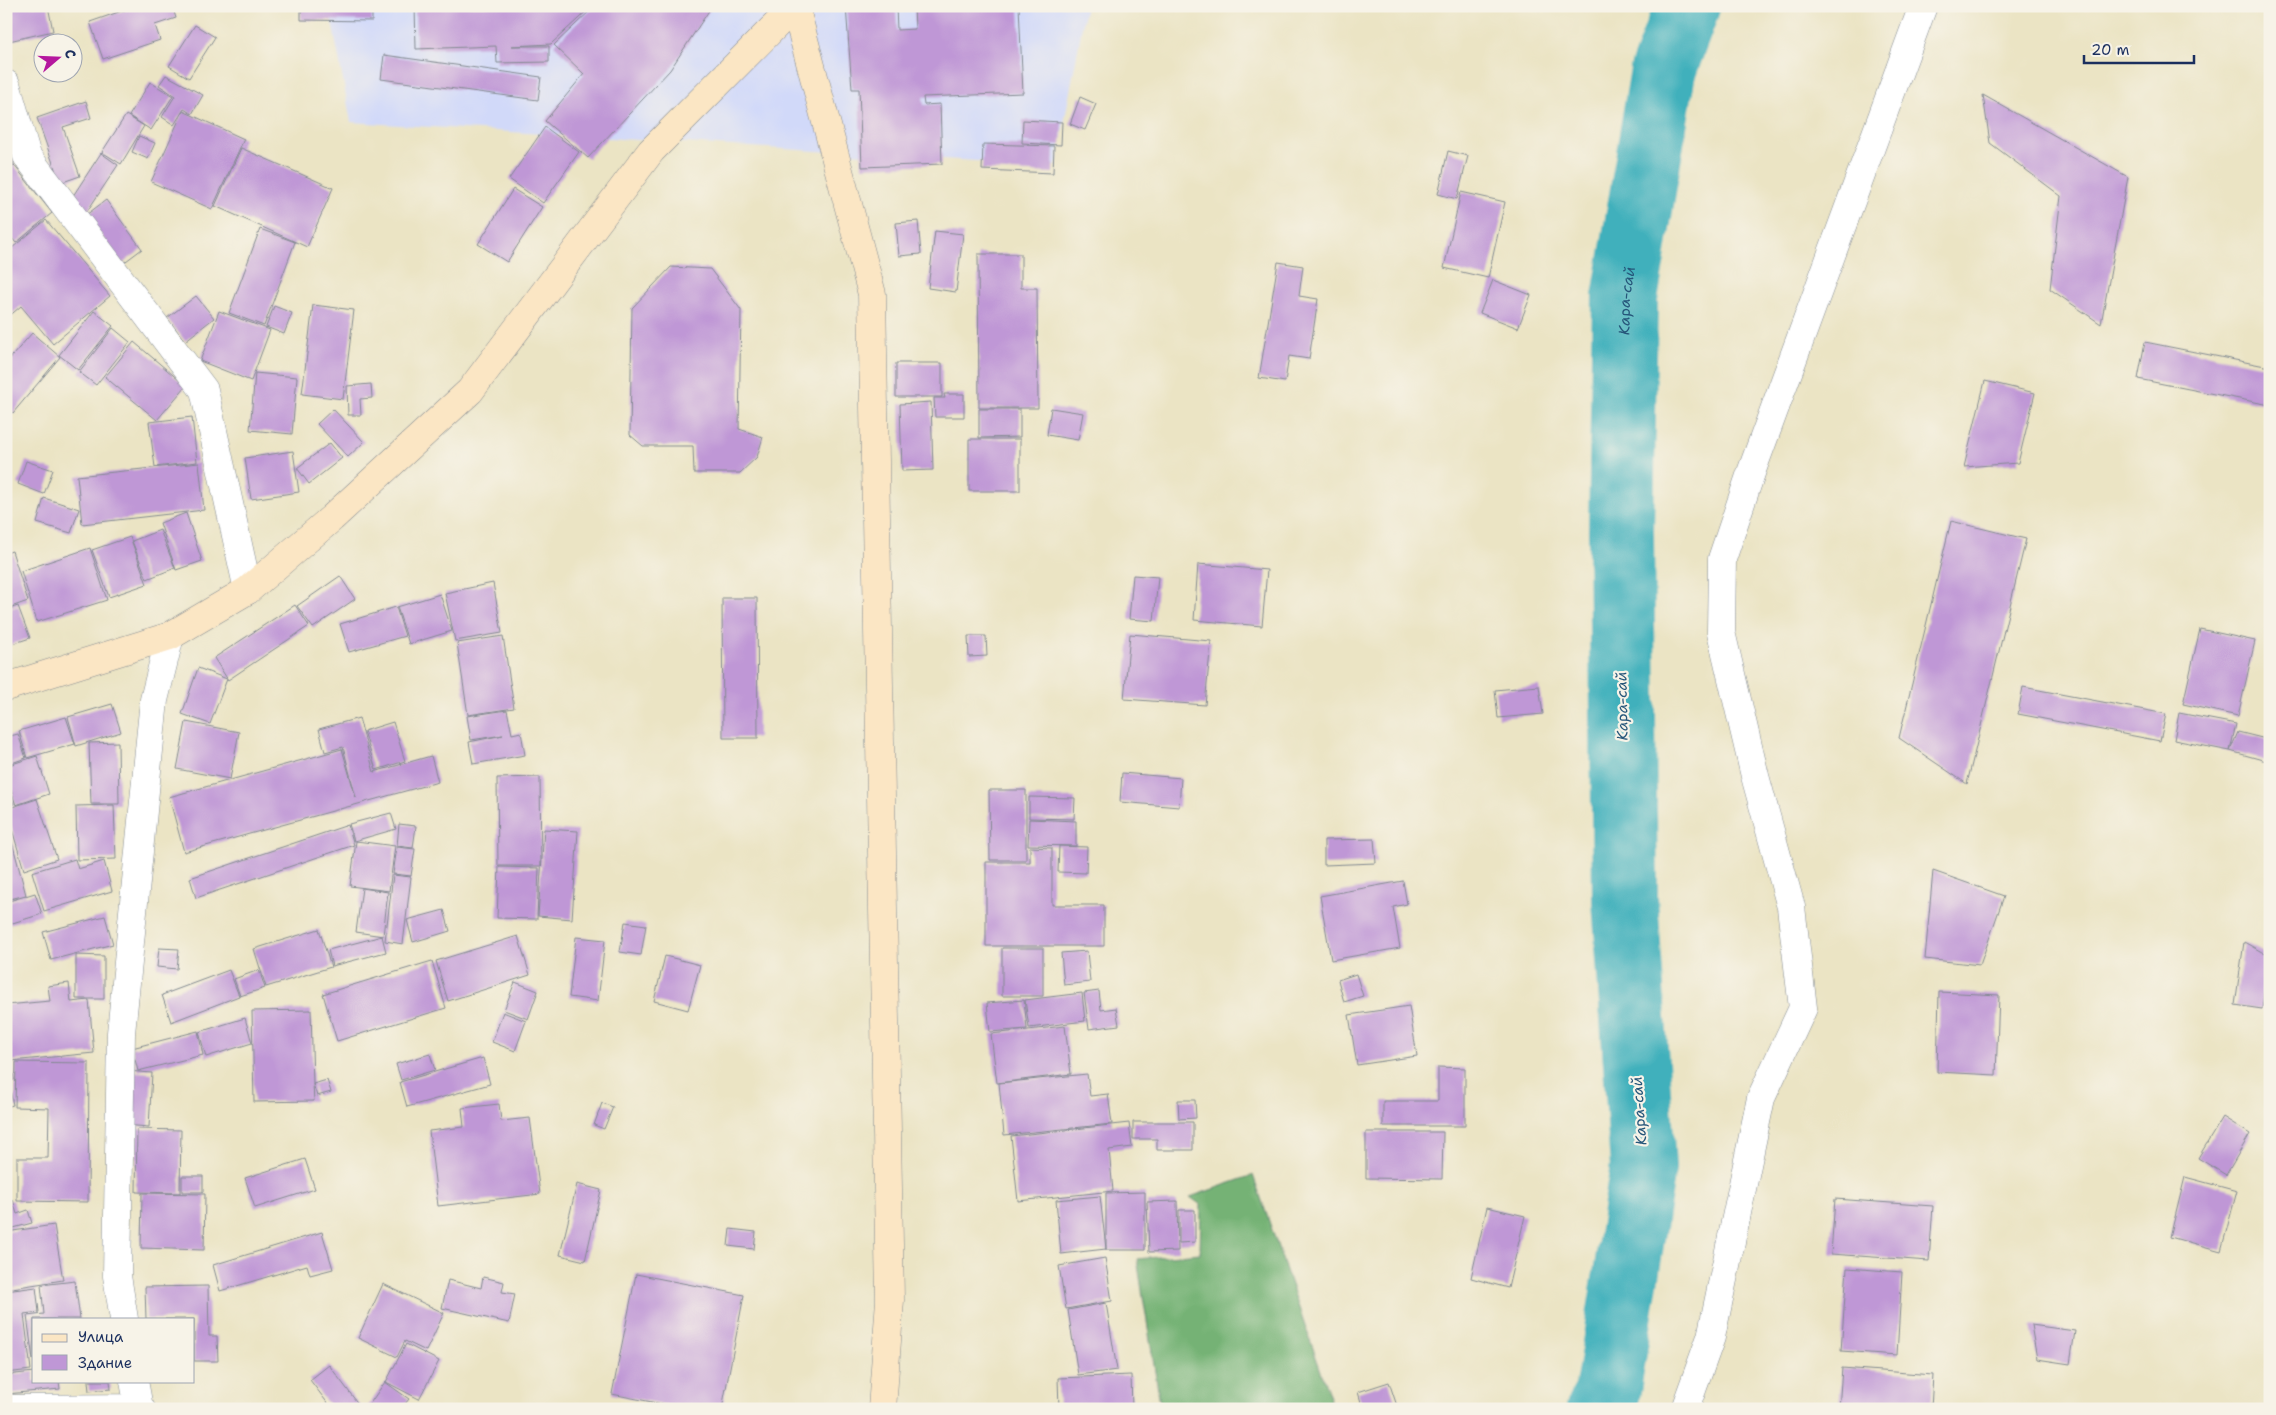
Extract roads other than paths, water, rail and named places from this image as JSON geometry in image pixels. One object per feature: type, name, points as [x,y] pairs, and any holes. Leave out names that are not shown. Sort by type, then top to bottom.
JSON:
[{"type":"main road","points":[[6,687],[170,636],[248,590],[332,518],[470,390],[651,151],[795,6]]},
{"type":"main road","points":[[795,6],[872,294],[890,1300],[882,1409]]},
{"type":"street","points":[[1685,1409],[1712,1337],[1762,1098],[1803,1008],[1791,907],[1755,776],[1721,632],[1722,558],[1755,461],[1923,6]]},
{"type":"street","points":[[6,84],[27,156],[204,390],[248,590]]},
{"type":"street","points":[[124,1318],[117,1276],[121,1033],[154,700],[170,636]]},
{"type":"street","points":[[6,1409],[140,1408],[134,1382]]},
{"type":"waterway","name":"Кара-сай","points":[[1599,1409],[1607,1395],[1643,1167],[1625,900],[1621,532],[1625,298],[1663,71],[1687,6]]}]
